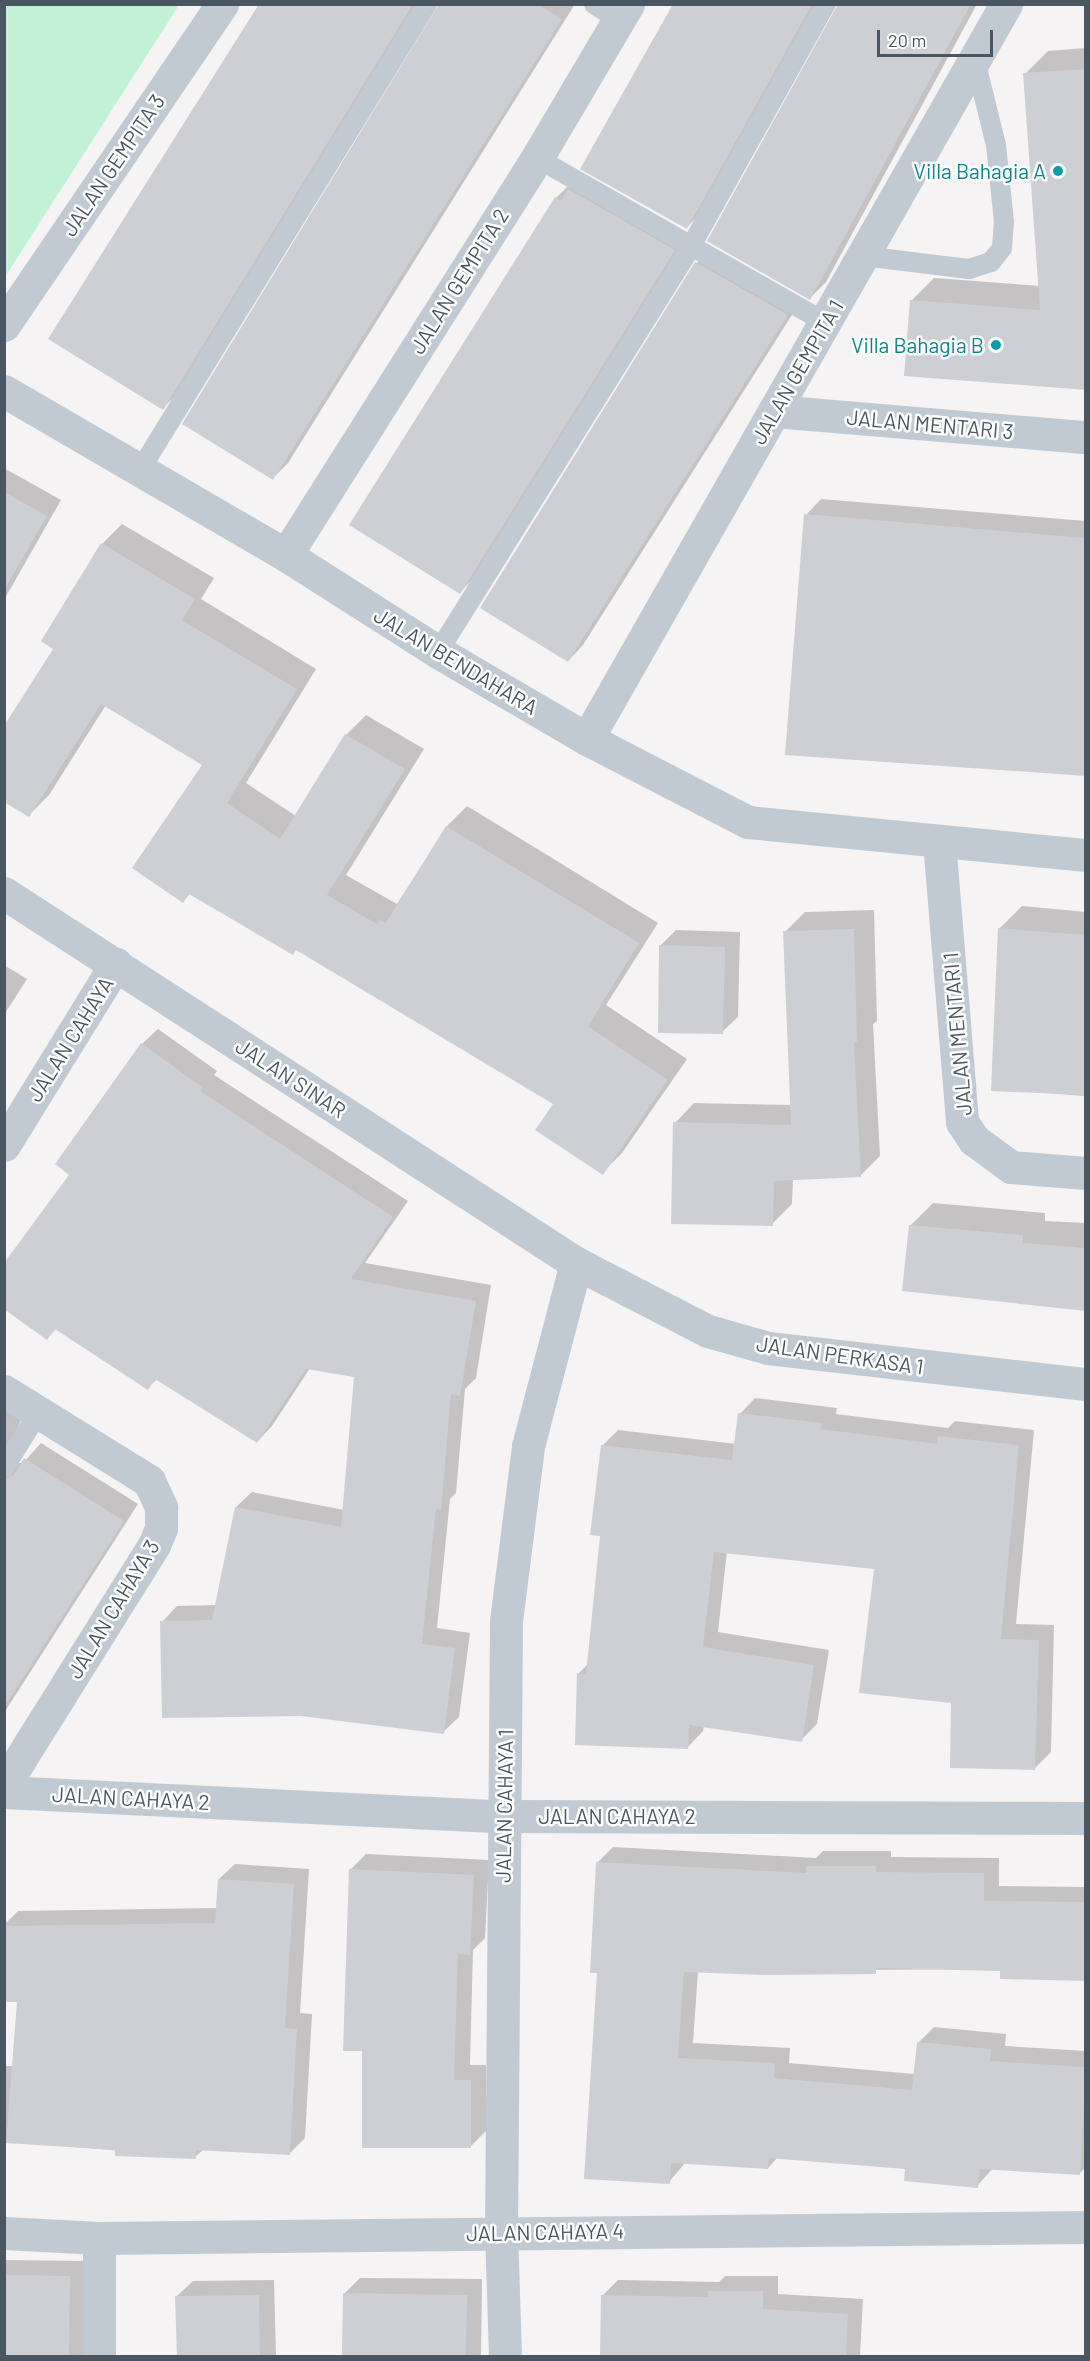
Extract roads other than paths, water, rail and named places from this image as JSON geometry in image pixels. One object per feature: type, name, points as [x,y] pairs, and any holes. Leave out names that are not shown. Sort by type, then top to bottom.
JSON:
[{"type":"street","name":"JALAN GEMPITA 3","points":[[4,325],[222,4]]},
{"type":"street","name":"JALAN GEMPITA 1","points":[[587,739],[1006,4]]},
{"type":"street","name":"JALAN GEMPITA 2","points":[[286,555],[537,158],[614,10]]},
{"type":"street","name":"JALAN BENDAHARA","points":[[4,391],[286,555],[438,652],[587,739],[748,822],[1086,855]]},
{"type":"street","name":"JALAN MENTARI 3","points":[[774,411],[1086,436]]},
{"type":"street","name":"JALAN MENTARI 1","points":[[939,841],[963,1122],[974,1140],[1003,1164],[1086,1173]]},
{"type":"street","name":"JALAN SINAR","points":[[4,893],[576,1263]]},
{"type":"street","name":"JALAN CAHAYA","points":[[4,1145],[116,964]]},
{"type":"street","name":"JALAN PERKASA 1","points":[[576,1263],[708,1331],[768,1348],[1086,1384]]},
{"type":"street","name":"JALAN CAHAYA 1","points":[[504,2356],[501,2232],[506,1621],[528,1446],[576,1263]]},
{"type":"street","name":"JALAN CAHAYA 3","points":[[4,1391],[149,1481],[161,1507],[161,1528],[4,1785]]},
{"type":"street","name":"JALAN CAHAYA 2","points":[[4,1792],[503,1815],[1086,1818]]},
{"type":"street","name":"JALAN CAHAYA 4","points":[[4,2233],[99,2238],[1086,2227]]},
{"type":"street","points":[[99,2238],[99,2356]]},
{"type":"lane","points":[[140,470],[427,4]]},
{"type":"lane","points":[[438,652],[690,248],[826,4]]},
{"type":"lane","points":[[863,256],[969,269],[991,262],[1002,248],[1004,222],[996,145],[975,60]]},
{"type":"lane","points":[[537,158],[690,248],[825,322]]},
{"type":"lane","points":[[4,1468],[39,1412]]},
{"type":"place","name":"Villa Bahagia A","points":[[1058,171]]},
{"type":"place","name":"Villa Bahagia B","points":[[996,345]]}]
